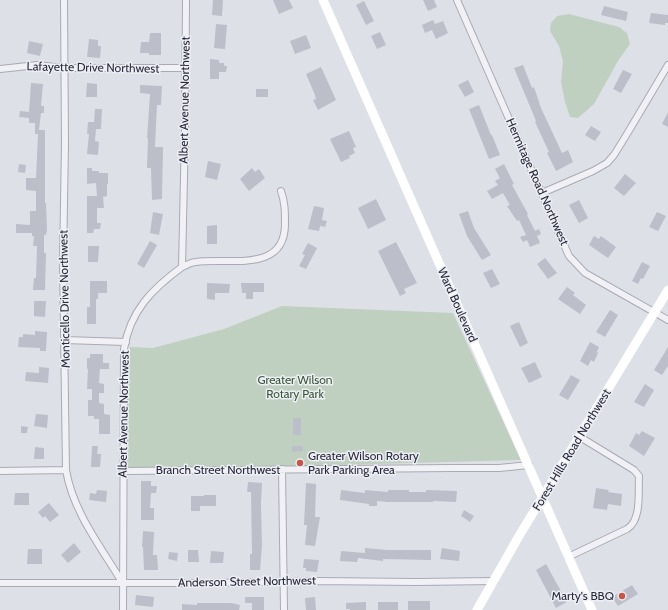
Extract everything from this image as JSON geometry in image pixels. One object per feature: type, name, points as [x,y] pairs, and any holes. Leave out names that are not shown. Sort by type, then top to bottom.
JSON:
[{"type":"main road","name":"Ward Boulevard","points":[[323,0],[592,610]]},
{"type":"main road","name":"Forest Hills Road Northwest","points":[[477,610],[668,290]]},
{"type":"street","name":"Monticello Drive Northwest","points":[[64,0],[65,143],[63,262],[66,470],[71,493],[81,515],[123,583]]},
{"type":"street","name":"Albert Avenue Northwest","points":[[123,610],[124,349],[134,319],[144,302],[165,280],[182,267],[186,0]]},
{"type":"street","name":"Hermitage Road Northwest","points":[[457,0],[569,256],[580,268],[593,278],[668,320]]},
{"type":"street","name":"Lafayette Drive Northwest","points":[[0,69],[37,65],[64,68],[186,68]]},
{"type":"street","points":[[542,193],[593,171],[607,163],[614,155],[668,65]]},
{"type":"street","points":[[182,267],[194,262],[257,260],[270,255],[276,250],[284,236],[285,201],[281,191]]},
{"type":"street","points":[[65,340],[126,342]]},
{"type":"street","points":[[568,556],[631,527],[636,520],[637,513],[639,476],[637,473],[580,437]]},
{"type":"street","name":"Branch Street Northwest","points":[[123,471],[498,468],[528,465]]},
{"type":"street","points":[[282,469],[284,610]]},
{"type":"street","points":[[0,471],[66,470]]},
{"type":"street","name":"Anderson Street Northwest","points":[[0,583],[494,581]]},
{"type":"green space","points":[[569,14],[619,27],[627,33],[630,44],[618,61],[594,104],[578,118],[570,117],[565,102],[561,82],[563,61],[559,46],[550,31],[551,23],[557,16]]},
{"type":"green space","name":"Greater Wilson Rotary Park","points":[[282,306],[453,313],[521,460],[123,471],[130,347],[153,348],[224,329]]},
{"type":"building","points":[[213,0],[223,0],[222,16],[212,15]]},
{"type":"building","points":[[273,0],[289,0],[293,8],[279,14]]},
{"type":"building","points":[[423,0],[434,0],[437,7],[428,11]]},
{"type":"building","points":[[364,1],[374,21],[366,25],[356,5]]},
{"type":"building","points":[[604,6],[628,12],[626,21],[601,15]]},
{"type":"building","points":[[651,13],[668,15],[668,23],[665,23],[665,25],[649,23]]},
{"type":"building","points":[[433,20],[435,24],[443,21],[448,33],[436,39],[432,30],[425,33],[422,25]]},
{"type":"building","points":[[216,24],[227,25],[225,49],[214,48]]},
{"type":"building","points":[[380,32],[386,45],[377,49],[371,36]]},
{"type":"building","points":[[150,33],[161,33],[161,55],[140,53],[141,42],[149,42]]},
{"type":"building","points":[[306,35],[311,48],[295,54],[290,41]]},
{"type":"building","points":[[89,39],[98,40],[98,46],[101,46],[100,58],[87,57]]},
{"type":"building","points":[[29,41],[43,44],[40,56],[27,53]]},
{"type":"building","points":[[210,59],[219,60],[219,63],[224,63],[224,66],[227,66],[226,72],[219,72],[219,79],[210,79]]},
{"type":"building","points":[[523,65],[562,153],[568,150],[573,162],[556,171],[547,153],[549,152],[535,122],[536,121],[514,68]]},
{"type":"building","points":[[321,67],[336,100],[318,110],[313,100],[316,99],[315,95],[306,74]]},
{"type":"building","points":[[623,70],[632,74],[621,93],[613,89]]},
{"type":"building","points":[[468,80],[474,92],[465,97],[458,85]]},
{"type":"building","points":[[31,83],[43,84],[41,106],[44,106],[44,113],[41,113],[39,130],[45,130],[45,203],[47,230],[46,235],[44,235],[44,253],[46,253],[45,290],[33,290],[34,278],[36,278],[37,246],[33,246],[34,236],[32,236],[32,233],[16,233],[16,224],[30,225],[30,211],[36,211],[36,191],[26,190],[26,178],[36,178],[38,134],[35,134],[35,123],[29,123],[29,118],[19,117],[20,111],[29,112]]},
{"type":"building","points":[[87,83],[97,84],[97,97],[86,97]]},
{"type":"building","points":[[140,85],[162,86],[161,105],[157,105],[155,147],[163,147],[162,199],[152,200],[151,168],[147,168],[147,138],[150,94],[140,93]]},
{"type":"building","points":[[256,89],[268,89],[268,97],[256,97]]},
{"type":"building","points":[[479,105],[500,155],[489,159],[469,109]]},
{"type":"building","points":[[95,109],[102,109],[101,129],[96,129],[95,141],[99,142],[98,155],[87,154],[89,134],[87,134],[88,122],[94,122]]},
{"type":"building","points":[[668,112],[668,127],[662,124]]},
{"type":"building","points":[[591,126],[601,132],[595,141],[585,135]]},
{"type":"building","points":[[349,131],[356,147],[353,148],[355,153],[349,156],[350,158],[341,162],[330,139]]},
{"type":"building","points":[[208,161],[221,164],[217,180],[205,177]]},
{"type":"building","points":[[19,164],[26,165],[25,173],[18,172]]},
{"type":"building","points":[[504,164],[514,184],[512,185],[528,214],[527,215],[535,231],[539,229],[541,234],[537,236],[540,243],[530,247],[527,240],[523,242],[520,237],[526,235],[519,220],[517,221],[507,206],[510,205],[503,193],[492,199],[487,191],[498,185],[495,181],[500,178],[495,169]]},
{"type":"building","points":[[87,168],[92,168],[92,171],[99,171],[99,173],[108,173],[107,196],[103,197],[104,208],[97,208],[97,223],[101,223],[100,229],[94,229],[93,233],[87,233],[87,196],[97,196],[96,183],[87,184]]},
{"type":"building","points":[[252,168],[255,172],[259,169],[265,178],[249,191],[240,179]]},
{"type":"building","points":[[625,174],[636,183],[624,196],[614,188]]},
{"type":"building","points":[[376,199],[386,220],[368,229],[358,208]]},
{"type":"building","points":[[579,200],[588,218],[579,223],[569,205]]},
{"type":"building","points":[[314,206],[324,208],[322,220],[327,221],[325,227],[320,226],[319,231],[308,229]]},
{"type":"building","points":[[468,211],[474,228],[491,255],[482,260],[467,236],[459,214]]},
{"type":"building","points":[[153,212],[163,214],[159,235],[150,233]]},
{"type":"building","points":[[657,212],[666,216],[658,231],[649,227]]},
{"type":"building","points":[[217,225],[217,244],[207,244],[207,226]]},
{"type":"building","points":[[594,236],[599,239],[601,236],[616,247],[608,258],[589,245]]},
{"type":"building","points":[[150,241],[157,245],[144,268],[137,264]]},
{"type":"building","points":[[396,242],[417,283],[404,289],[406,293],[400,296],[378,251]]},
{"type":"building","points":[[308,243],[317,248],[306,269],[299,266],[305,255],[302,254]]},
{"type":"building","points":[[88,246],[99,246],[98,262],[88,262]]},
{"type":"building","points":[[545,258],[557,273],[548,279],[537,264]]},
{"type":"building","points":[[642,262],[650,266],[643,279],[641,278],[638,284],[632,281]]},
{"type":"building","points":[[492,269],[500,284],[491,288],[483,273]]},
{"type":"building","points":[[90,281],[107,281],[107,293],[98,293],[98,299],[96,299],[96,324],[87,324],[87,307],[90,307]]},
{"type":"building","points":[[207,283],[230,284],[229,293],[215,293],[215,300],[207,299]]},
{"type":"building","points":[[241,283],[264,283],[264,292],[253,292],[253,299],[246,299],[246,293],[242,293]]},
{"type":"building","points":[[567,287],[575,293],[573,295],[586,305],[580,314],[558,299]]},
{"type":"building","points":[[34,301],[46,301],[45,317],[34,316]]},
{"type":"building","points":[[610,310],[618,315],[605,337],[596,332]]},
{"type":"building","points":[[519,322],[528,343],[520,347],[510,326]]},
{"type":"building","points":[[35,331],[47,332],[46,351],[40,351],[40,348],[18,347],[19,337],[23,337],[23,334],[35,335]]},
{"type":"building","points":[[590,342],[599,347],[594,362],[591,360],[588,366],[580,361]]},
{"type":"building","points":[[668,347],[668,366],[662,375],[654,370]]},
{"type":"building","points":[[90,354],[103,354],[103,363],[109,363],[109,369],[100,369],[99,383],[104,384],[104,393],[99,393],[99,403],[104,404],[104,414],[110,415],[110,434],[99,434],[99,419],[94,419],[94,416],[88,416],[88,400],[92,400],[92,389],[87,389],[87,358],[90,358]]},
{"type":"building","points":[[535,362],[542,377],[529,383],[521,368]]},
{"type":"building","points":[[39,367],[49,368],[48,383],[25,381],[26,372],[39,373]]},
{"type":"building","points":[[571,375],[580,380],[568,400],[559,395]]},
{"type":"building","points":[[645,384],[654,390],[644,407],[634,402]]},
{"type":"building","points":[[36,414],[48,415],[47,428],[34,426]]},
{"type":"building","points":[[293,418],[301,418],[301,435],[293,435]]},
{"type":"building","points":[[21,426],[28,427],[27,433],[21,433]]},
{"type":"building","points":[[642,431],[655,438],[644,456],[629,446],[636,433],[639,435]]},
{"type":"building","points":[[92,446],[98,446],[97,454],[101,454],[100,467],[91,467]]},
{"type":"building","points":[[292,446],[303,446],[303,451],[292,452]]},
{"type":"building","points":[[35,447],[44,448],[44,459],[34,459]]},
{"type":"building","points":[[141,481],[151,481],[151,486],[157,486],[156,493],[151,493],[150,508],[154,508],[154,520],[141,520]]},
{"type":"building","points":[[248,482],[262,483],[262,546],[260,570],[250,570],[250,554],[252,554],[251,492],[247,492]]},
{"type":"building","points":[[306,483],[316,484],[315,517],[320,517],[315,546],[305,545],[307,525],[304,525]]},
{"type":"building","points":[[596,488],[622,494],[621,506],[608,504],[607,510],[593,508]]},
{"type":"building","points":[[97,490],[107,491],[106,502],[89,500],[90,493],[96,494]]},
{"type":"building","points":[[341,490],[365,493],[365,490],[388,492],[388,490],[409,490],[409,492],[426,492],[426,490],[457,491],[456,502],[377,501],[377,506],[369,506],[369,504],[340,500]]},
{"type":"building","points":[[15,493],[29,493],[29,505],[14,505]]},
{"type":"building","points":[[216,495],[216,506],[200,506],[200,511],[191,511],[191,496]]},
{"type":"building","points":[[49,503],[59,515],[50,522],[45,516],[43,518],[38,512]]},
{"type":"building","points":[[464,510],[474,516],[470,522],[461,516]]},
{"type":"building","points":[[143,531],[154,532],[153,555],[157,555],[158,570],[144,570],[142,547]]},
{"type":"building","points":[[74,543],[81,552],[68,563],[61,555]]},
{"type":"building","points":[[365,548],[388,550],[431,550],[431,560],[383,559],[383,561],[358,558],[357,562],[340,561],[341,551],[365,553]]},
{"type":"building","points":[[442,548],[460,551],[459,561],[440,559]]},
{"type":"building","points":[[28,549],[42,549],[42,564],[27,564]]},
{"type":"building","points":[[188,550],[198,550],[199,562],[188,562]]},
{"type":"building","points":[[211,551],[224,552],[223,563],[210,563]]},
{"type":"building","points":[[169,552],[178,553],[177,561],[168,559]]},
{"type":"building","points":[[304,559],[319,560],[317,572],[306,571],[306,568],[303,568]]},
{"type":"building","points":[[546,564],[567,602],[556,608],[536,570]]},
{"type":"building","points":[[632,585],[638,594],[618,606],[612,597]]},
{"type":"building","points":[[136,595],[154,597],[153,607],[135,605]]},
{"type":"building","points":[[245,597],[264,597],[264,610],[252,610],[252,603],[245,603]]},
{"type":"building","points":[[315,597],[316,610],[306,610],[305,598]]},
{"type":"building","points":[[408,601],[430,601],[430,610],[408,610]]},
{"type":"building","points":[[366,602],[366,610],[346,609],[346,603]]},
{"type":"building","points":[[378,602],[398,602],[398,610],[378,610]]},
{"type":"building","points":[[197,603],[231,603],[240,605],[239,610],[182,610],[182,604],[197,605]]},
{"type":"place","name":"Greater Wilson Rotary Park Parking Area","points":[[300,463]]},
{"type":"place","name":"Marty's BBQ","points":[[622,596]]}]
